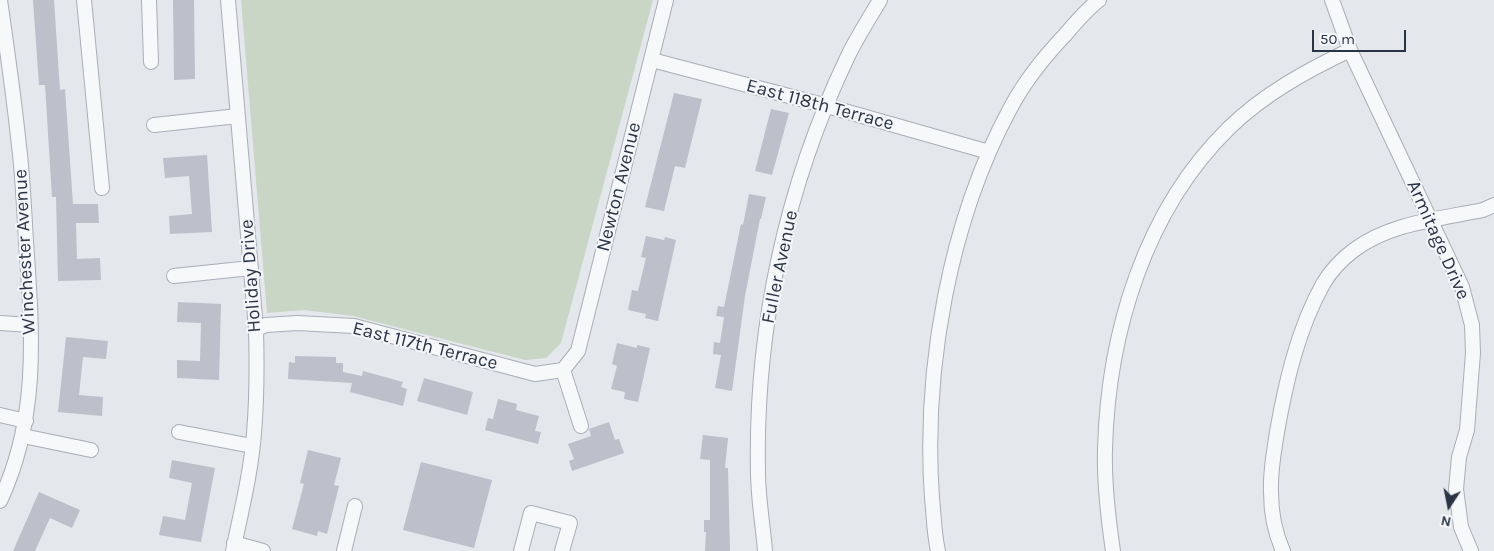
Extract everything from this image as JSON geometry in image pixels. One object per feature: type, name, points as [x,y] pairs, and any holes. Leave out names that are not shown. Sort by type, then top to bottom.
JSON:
[{"type":"street","name":"Winchester Avenue","points":[[0,0],[19,148],[30,325],[29,395],[26,421],[15,466],[0,500]]},
{"type":"street","points":[[84,0],[102,188]]},
{"type":"street","points":[[149,0],[151,62]]},
{"type":"street","name":"Holiday Drive","points":[[228,0],[256,329],[257,376],[252,446],[246,493],[233,547]]},
{"type":"street","name":"Newton Avenue","points":[[563,370],[578,351],[666,0]]},
{"type":"street","name":"Fuller Avenue","points":[[765,551],[758,472],[761,365],[778,259],[807,155],[848,56],[880,0]]},
{"type":"street","points":[[938,551],[930,462],[932,383],[943,305],[959,238],[989,152],[1011,106],[1044,58],[1088,9],[1099,0]]},
{"type":"street","name":"Armitage Drive","points":[[1332,0],[1350,50],[1462,287],[1472,325],[1473,353],[1467,430],[1459,457],[1456,489],[1462,528],[1471,551]]},
{"type":"street","points":[[1112,551],[1106,497],[1105,449],[1109,392],[1119,336],[1132,290],[1156,228],[1174,196],[1200,160],[1230,128],[1268,95],[1305,72],[1350,50]]},
{"type":"street","name":"East 118th Terrace","points":[[652,60],[827,106],[989,152]]},
{"type":"street","points":[[154,125],[238,116]]},
{"type":"street","points":[[1283,551],[1274,520],[1271,492],[1272,465],[1285,386],[1306,318],[1324,283],[1333,270],[1353,251],[1377,236],[1396,228],[1483,210],[1494,205]]},
{"type":"street","points":[[174,276],[251,268]]},
{"type":"street","points":[[0,322],[30,325]]},
{"type":"street","name":"East 117th Terrace","points":[[256,329],[266,325],[297,323],[354,326],[535,374],[563,370]]},
{"type":"street","points":[[563,370],[581,426]]},
{"type":"street","points":[[0,414],[26,421]]},
{"type":"street","points":[[179,432],[252,446]]},
{"type":"street","points":[[23,436],[92,450]]},
{"type":"street","points":[[344,551],[355,506]]},
{"type":"street","points":[[521,551],[531,513],[570,523],[562,551]]},
{"type":"street","points":[[233,547],[263,551]]},
{"type":"green space","points":[[241,0],[653,0],[561,343],[546,358],[525,360],[353,316],[304,310],[267,313]]},
{"type":"building","points":[[33,0],[54,0],[60,90],[65,89],[73,204],[98,204],[99,223],[76,223],[77,259],[100,258],[101,280],[58,281],[56,197],[52,197],[45,85],[39,85]]},
{"type":"building","points":[[173,0],[194,0],[195,79],[174,80]]},
{"type":"building","points":[[674,93],[702,99],[685,168],[675,166],[664,211],[645,207]]},
{"type":"building","points":[[771,109],[789,113],[772,175],[755,171]]},
{"type":"building","points":[[207,155],[212,232],[170,234],[169,216],[192,214],[189,176],[165,178],[163,158]]},
{"type":"building","points":[[749,194],[766,197],[745,296],[732,391],[715,388],[721,355],[713,354],[714,342],[720,343],[724,317],[716,316],[718,306],[724,307]]},
{"type":"building","points":[[646,236],[664,240],[665,237],[676,240],[658,321],[645,318],[646,314],[628,310],[632,290],[638,291],[646,258],[641,257]]},
{"type":"building","points":[[178,302],[221,304],[219,380],[177,378],[177,360],[200,361],[201,323],[177,322]]},
{"type":"building","points":[[66,337],[108,341],[106,359],[83,357],[79,395],[103,397],[102,416],[58,412]]},
{"type":"building","points":[[617,343],[637,348],[637,345],[650,348],[638,402],[624,399],[625,392],[611,389],[617,366],[612,364]]},
{"type":"building","points":[[295,356],[336,357],[336,363],[343,363],[343,372],[362,376],[363,371],[403,382],[401,387],[407,389],[403,406],[350,392],[352,383],[288,379],[289,362],[295,363]]},
{"type":"building","points":[[424,378],[473,392],[467,415],[417,401]]},
{"type":"building","points":[[498,399],[517,404],[516,410],[539,416],[535,431],[541,432],[538,444],[485,430],[488,418],[493,419]]},
{"type":"building","points":[[609,422],[615,440],[619,439],[624,453],[572,471],[569,461],[574,459],[568,444],[591,436],[589,429]]},
{"type":"building","points":[[703,435],[728,438],[725,468],[728,468],[730,551],[705,551],[706,532],[704,532],[704,520],[710,520],[710,460],[700,459]]},
{"type":"building","points":[[308,450],[341,458],[334,485],[339,486],[327,534],[318,531],[317,536],[292,529],[304,484],[300,483]]},
{"type":"building","points":[[172,460],[215,468],[201,542],[159,535],[163,516],[185,520],[192,483],[169,478]]},
{"type":"building","points":[[421,462],[492,480],[474,548],[403,530]]},
{"type":"building","points":[[39,492],[80,510],[72,528],[50,518],[35,551],[13,551]]}]
